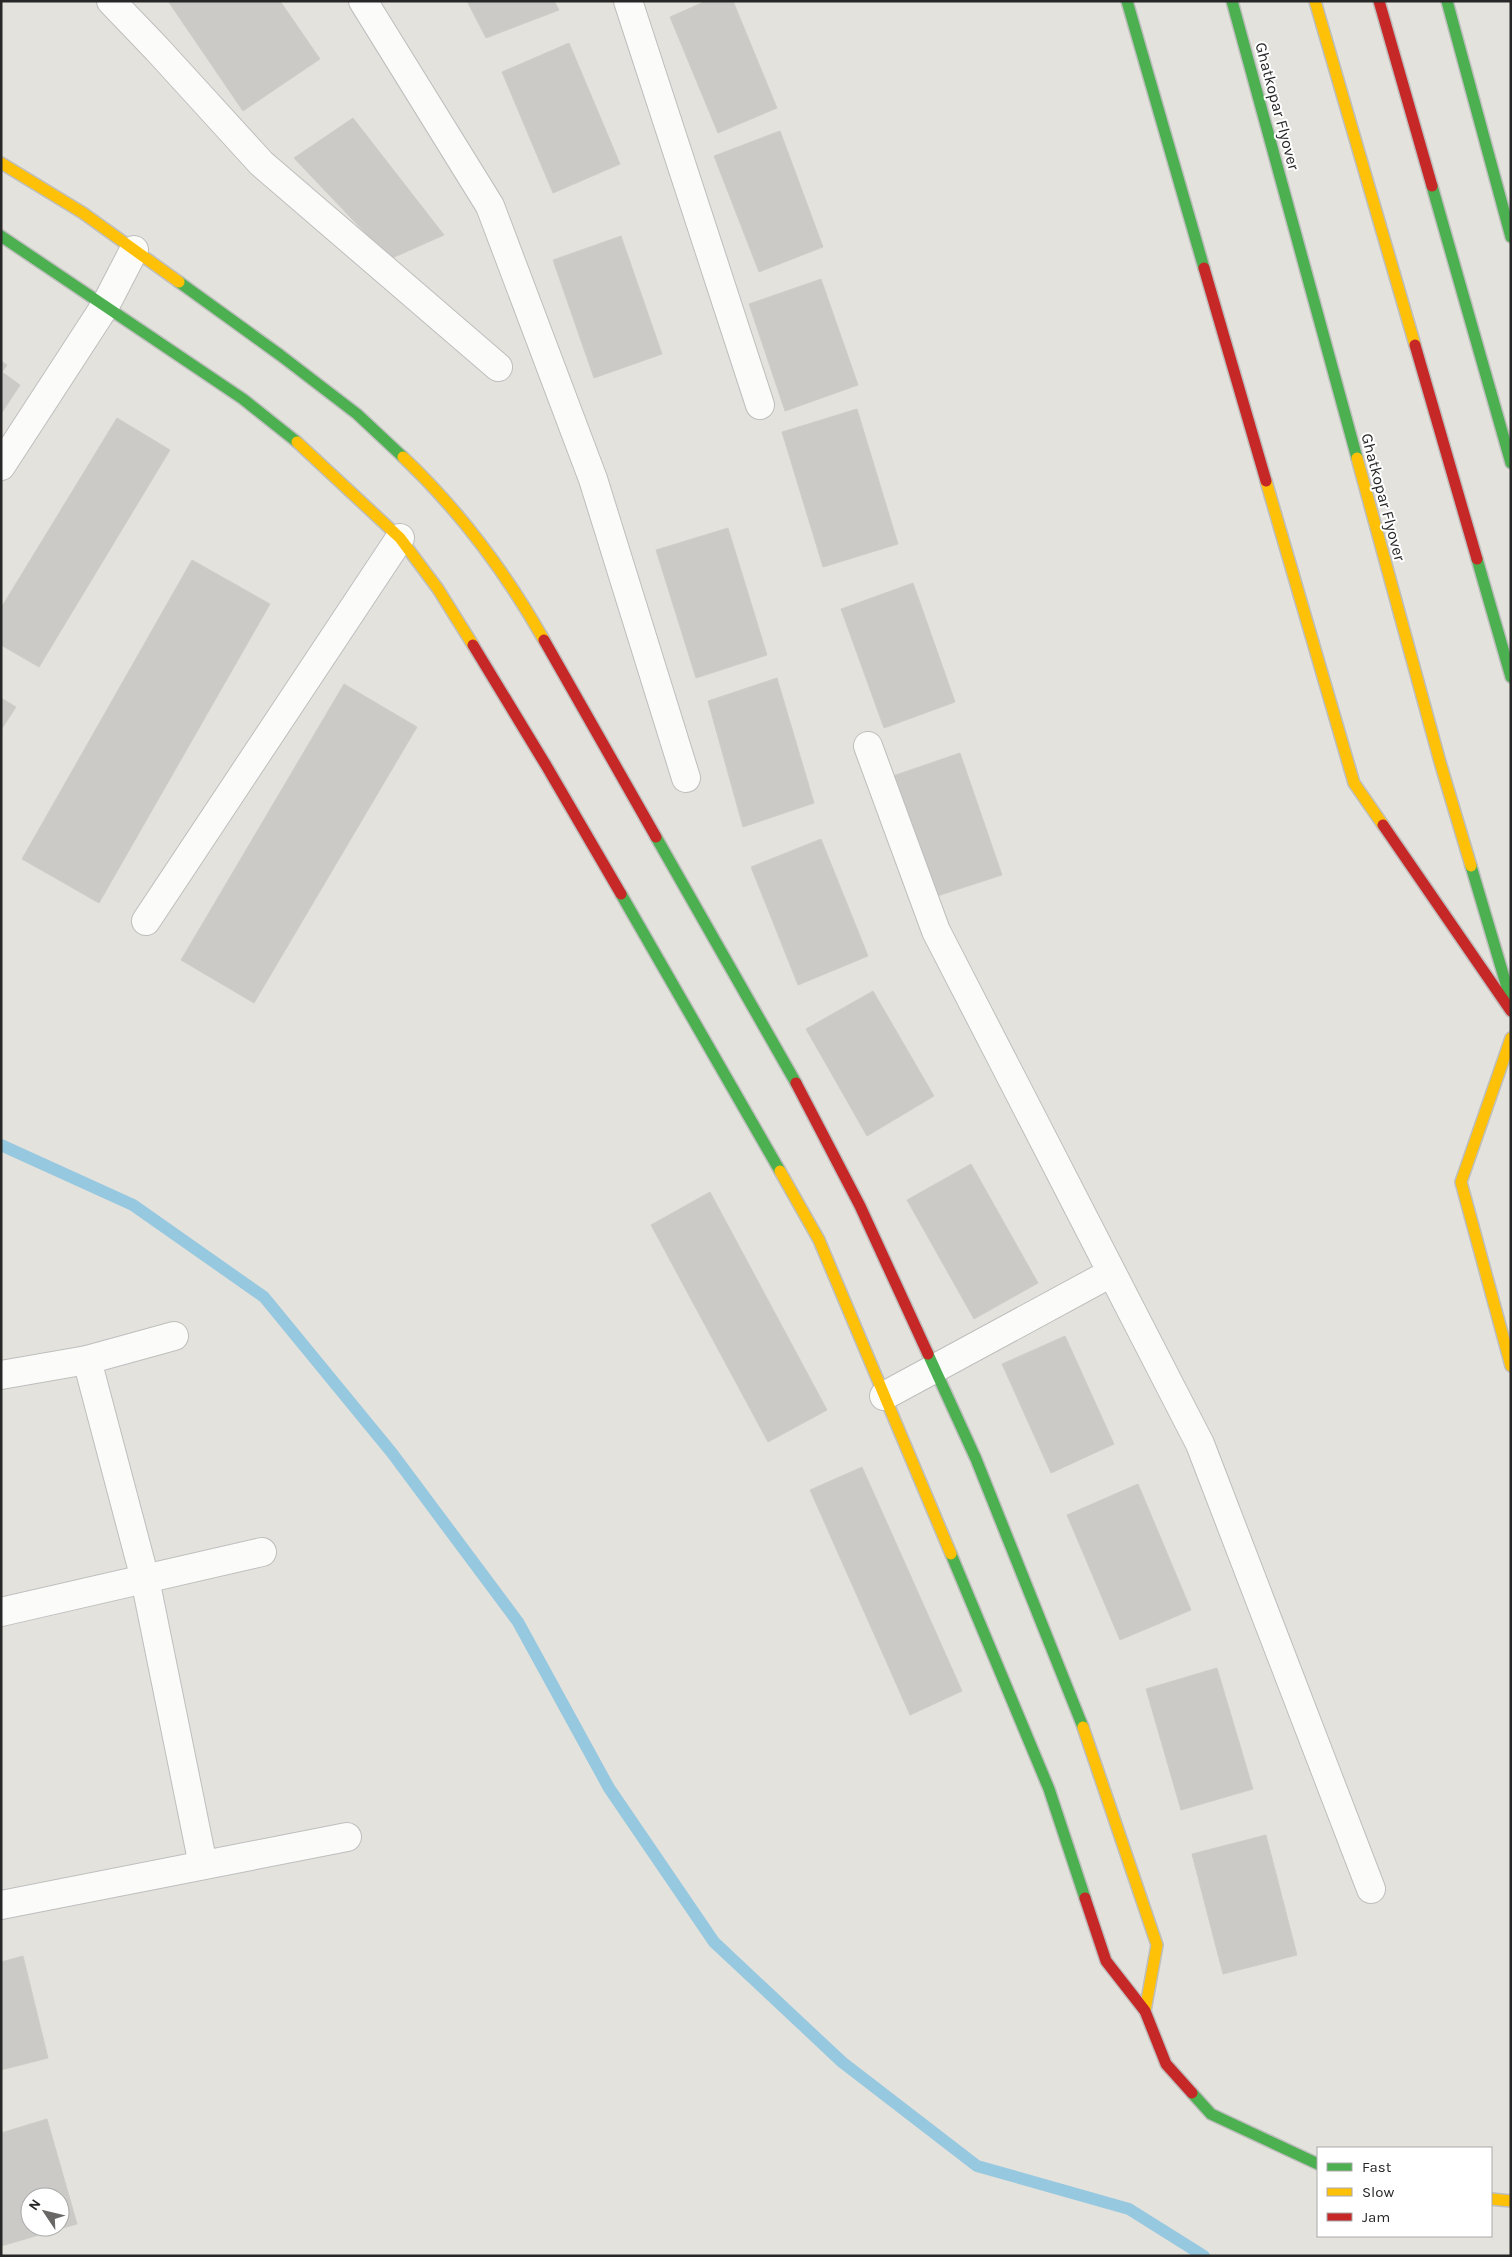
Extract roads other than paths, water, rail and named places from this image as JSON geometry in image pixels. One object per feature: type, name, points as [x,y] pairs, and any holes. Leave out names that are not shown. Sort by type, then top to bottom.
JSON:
[{"type":"main road","points":[[1128,1],[1354,783],[1511,1011]]},
{"type":"main road","name":"Ghatkopar Flyover","points":[[1232,1],[1440,762],[1511,999]]},
{"type":"main road","points":[[1315,1],[1511,677]]},
{"type":"main road","points":[[1380,1],[1511,463]]},
{"type":"main road","points":[[1447,1],[1511,237]]},
{"type":"main road","points":[[1,163],[83,213],[280,354],[357,414],[421,474],[471,532],[518,594],[805,1099],[860,1206],[976,1459],[1081,1720],[1157,1945],[1145,2011]]},
{"type":"main road","points":[[1,236],[243,399],[303,447],[400,538],[438,589],[547,767],[727,1076],[818,1240],[1049,1789],[1106,1962],[1145,2011],[1166,2064],[1211,2114],[1317,2164]]},
{"type":"main road","points":[[1511,1038],[1461,1182],[1511,1366]]},
{"type":"main road","points":[[1492,2199],[1511,2201]]},
{"type":"street","points":[[111,1],[261,163],[498,367]]},
{"type":"street","points":[[363,1],[490,206],[593,479],[686,778]]},
{"type":"street","points":[[628,1],[760,405]]},
{"type":"street","points":[[1,466],[105,306],[134,250]]},
{"type":"street","points":[[146,921],[400,538]]},
{"type":"street","points":[[868,746],[936,932],[1200,1444],[1371,1889]]},
{"type":"street","points":[[884,1396],[1111,1273]]},
{"type":"street","points":[[1,1375],[87,1360],[174,1336]]},
{"type":"street","points":[[87,1360],[145,1578],[203,1865]]},
{"type":"street","points":[[1,1612],[262,1552]]},
{"type":"street","points":[[1,1905],[347,1837]]},
{"type":"waterway","points":[[1,1145],[133,1205],[264,1297],[392,1453],[518,1622],[609,1788],[714,1942],[842,2062],[977,2166],[1129,2209],[1204,2256]]}]
